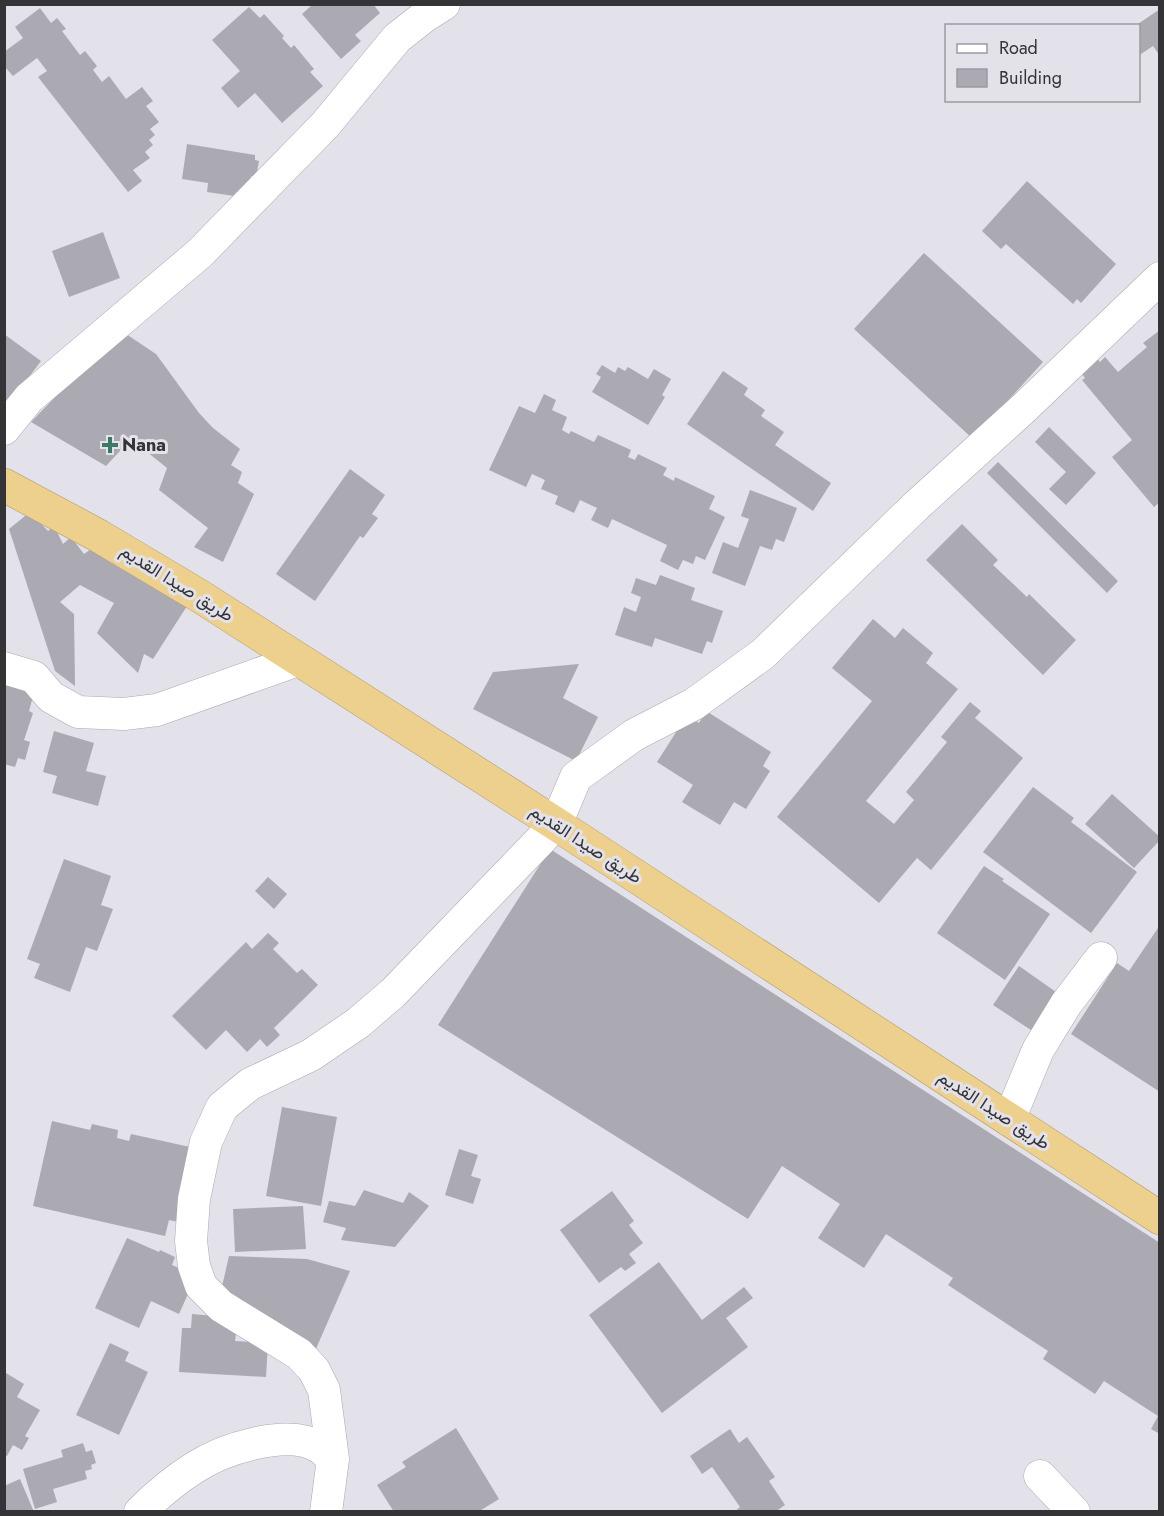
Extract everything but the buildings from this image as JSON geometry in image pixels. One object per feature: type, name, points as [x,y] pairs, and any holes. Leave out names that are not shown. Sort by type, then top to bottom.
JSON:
[{"type":"highway","name":"طريق صيدا القديم","points":[[4,485],[109,542],[198,595],[556,824],[1160,1218]]},
{"type":"street","points":[[4,429],[29,398],[200,253],[325,125],[397,38],[444,4]]},
{"type":"street","points":[[326,1512],[333,1459],[324,1390],[314,1370],[299,1354],[221,1306],[201,1286],[194,1266],[191,1241],[194,1198],[206,1142],[222,1107],[250,1084],[311,1055],[358,1023],[393,993],[556,824],[576,777],[634,735],[693,704],[763,654],[916,505],[1025,407],[1160,278]]},
{"type":"street","points":[[4,668],[34,677],[51,697],[78,712],[124,714],[157,710],[298,660]]},
{"type":"street","points":[[1009,1120],[1038,1050],[1066,1004],[1101,958]]},
{"type":"street","points":[[140,1512],[195,1467],[232,1450],[275,1439],[301,1441],[318,1447],[333,1459]]},
{"type":"street","points":[[1040,1476],[1074,1512]]},
{"type":"place","name":"Nana","points":[[110,445]]}]
